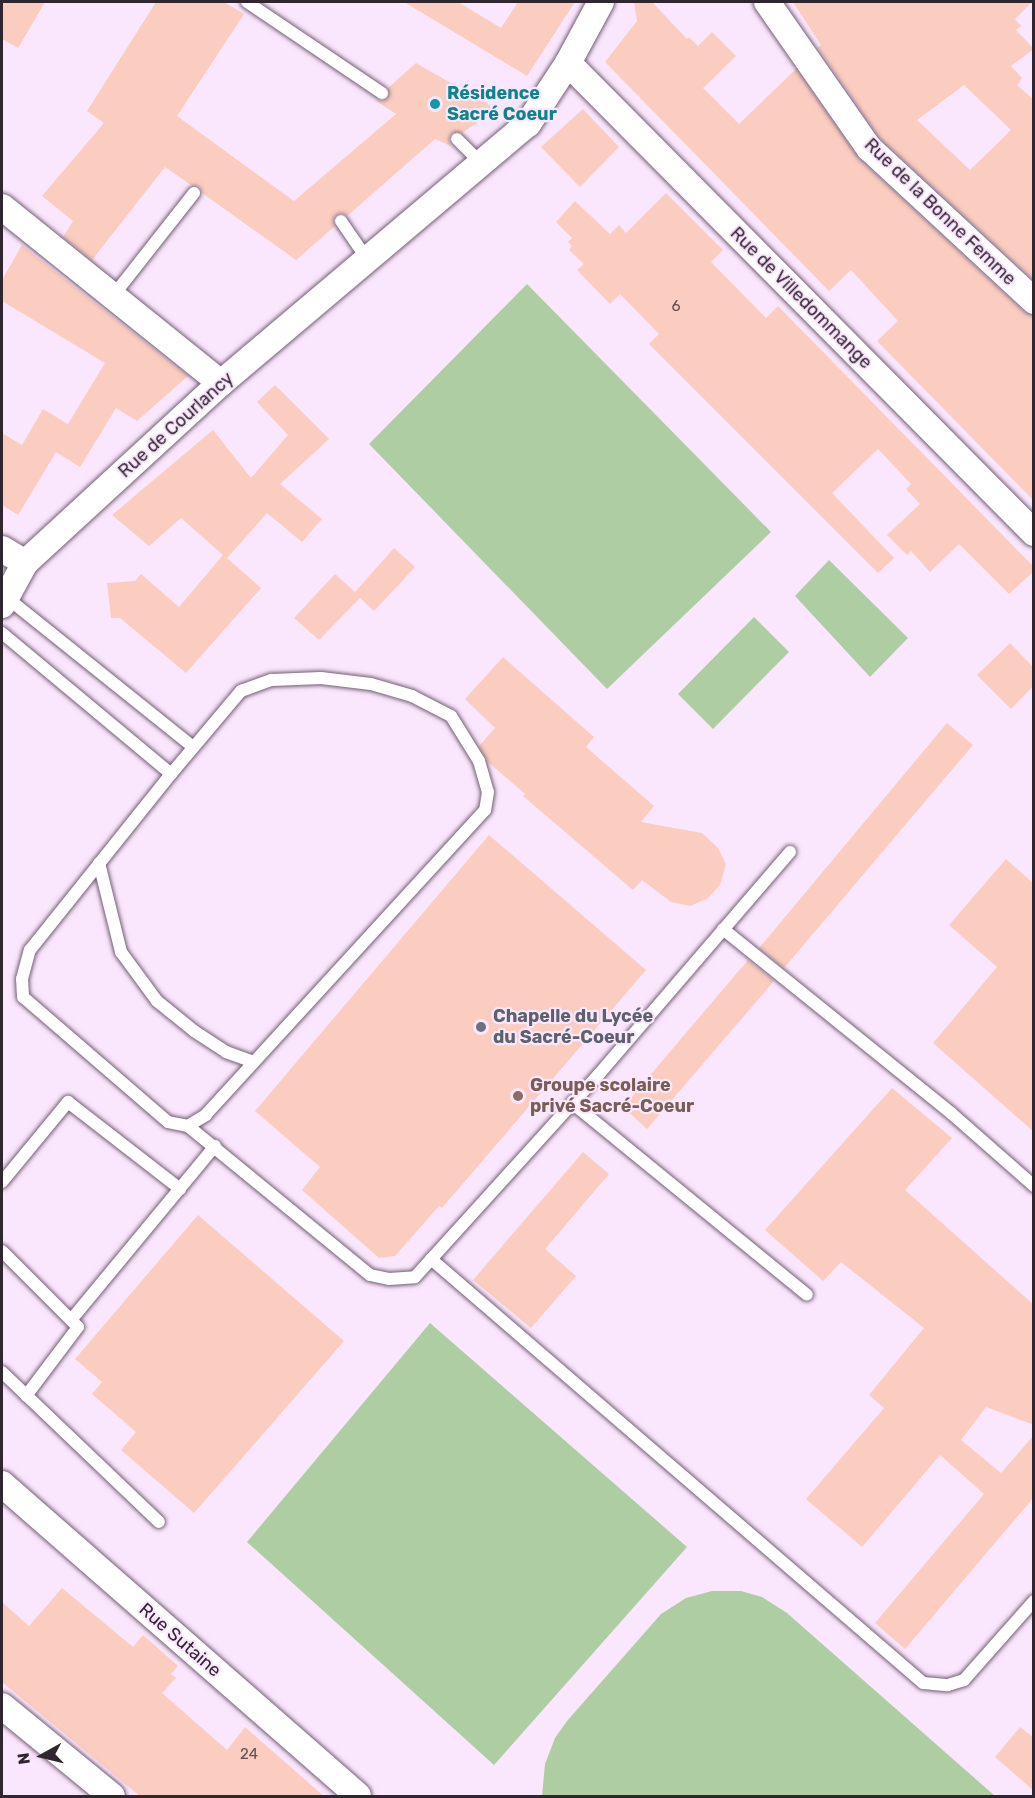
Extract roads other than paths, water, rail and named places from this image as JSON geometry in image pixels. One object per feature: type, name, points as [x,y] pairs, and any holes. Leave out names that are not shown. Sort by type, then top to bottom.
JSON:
[{"type":"street","name":"Rue de Courlancy","points":[[4,601],[25,563],[221,383],[528,124],[568,63],[601,2]]},
{"type":"street","name":"Rue de la Bonne Femme","points":[[767,2],[869,148],[1034,301]]},
{"type":"street","name":"Rue de Villedommange","points":[[568,63],[1034,533]]},
{"type":"street","points":[[2,207],[221,383]]},
{"type":"street","points":[[2,549],[25,563]]},
{"type":"street","name":"Rue Sutaine","points":[[2,1484],[358,1797]]},
{"type":"street","points":[[2,1706],[112,1797]]},
{"type":"lane","points":[[247,2],[382,93]]},
{"type":"lane","points":[[457,139],[481,163]]},
{"type":"lane","points":[[113,296],[194,193]]},
{"type":"lane","points":[[341,221],[367,259]]},
{"type":"lane","points":[[4,601],[193,747]]},
{"type":"lane","points":[[2,633],[171,774]]},
{"type":"lane","points":[[188,1126],[206,1115],[485,810],[488,792],[479,761],[451,716],[412,696],[371,684],[321,678],[272,680],[241,692],[193,747],[30,950],[22,979],[23,997],[168,1122],[188,1126],[215,1146],[370,1275],[389,1279],[415,1277],[572,1103],[790,852]]},
{"type":"lane","points":[[99,863],[121,952],[157,1001],[194,1031],[226,1052],[253,1062]]},
{"type":"lane","points":[[723,929],[951,1113],[1034,1186]]},
{"type":"lane","points":[[2,1182],[68,1101],[180,1189]]},
{"type":"lane","points":[[572,1103],[807,1295]]},
{"type":"lane","points":[[71,1320],[215,1146]]},
{"type":"lane","points":[[2,1251],[78,1327],[26,1396]]},
{"type":"lane","points":[[432,1259],[923,1683],[948,1685],[964,1680],[1034,1600]]},
{"type":"lane","points":[[2,1372],[159,1522]]},
{"type":"place","name":"Résidence Sacré Coeur","points":[[435,104]]},
{"type":"place","name":"Chapelle du Lycée du Sacré-Coeur","points":[[481,1027]]},
{"type":"place","name":"Groupe scolaire privé Sacré-Coeur","points":[[518,1096]]}]
